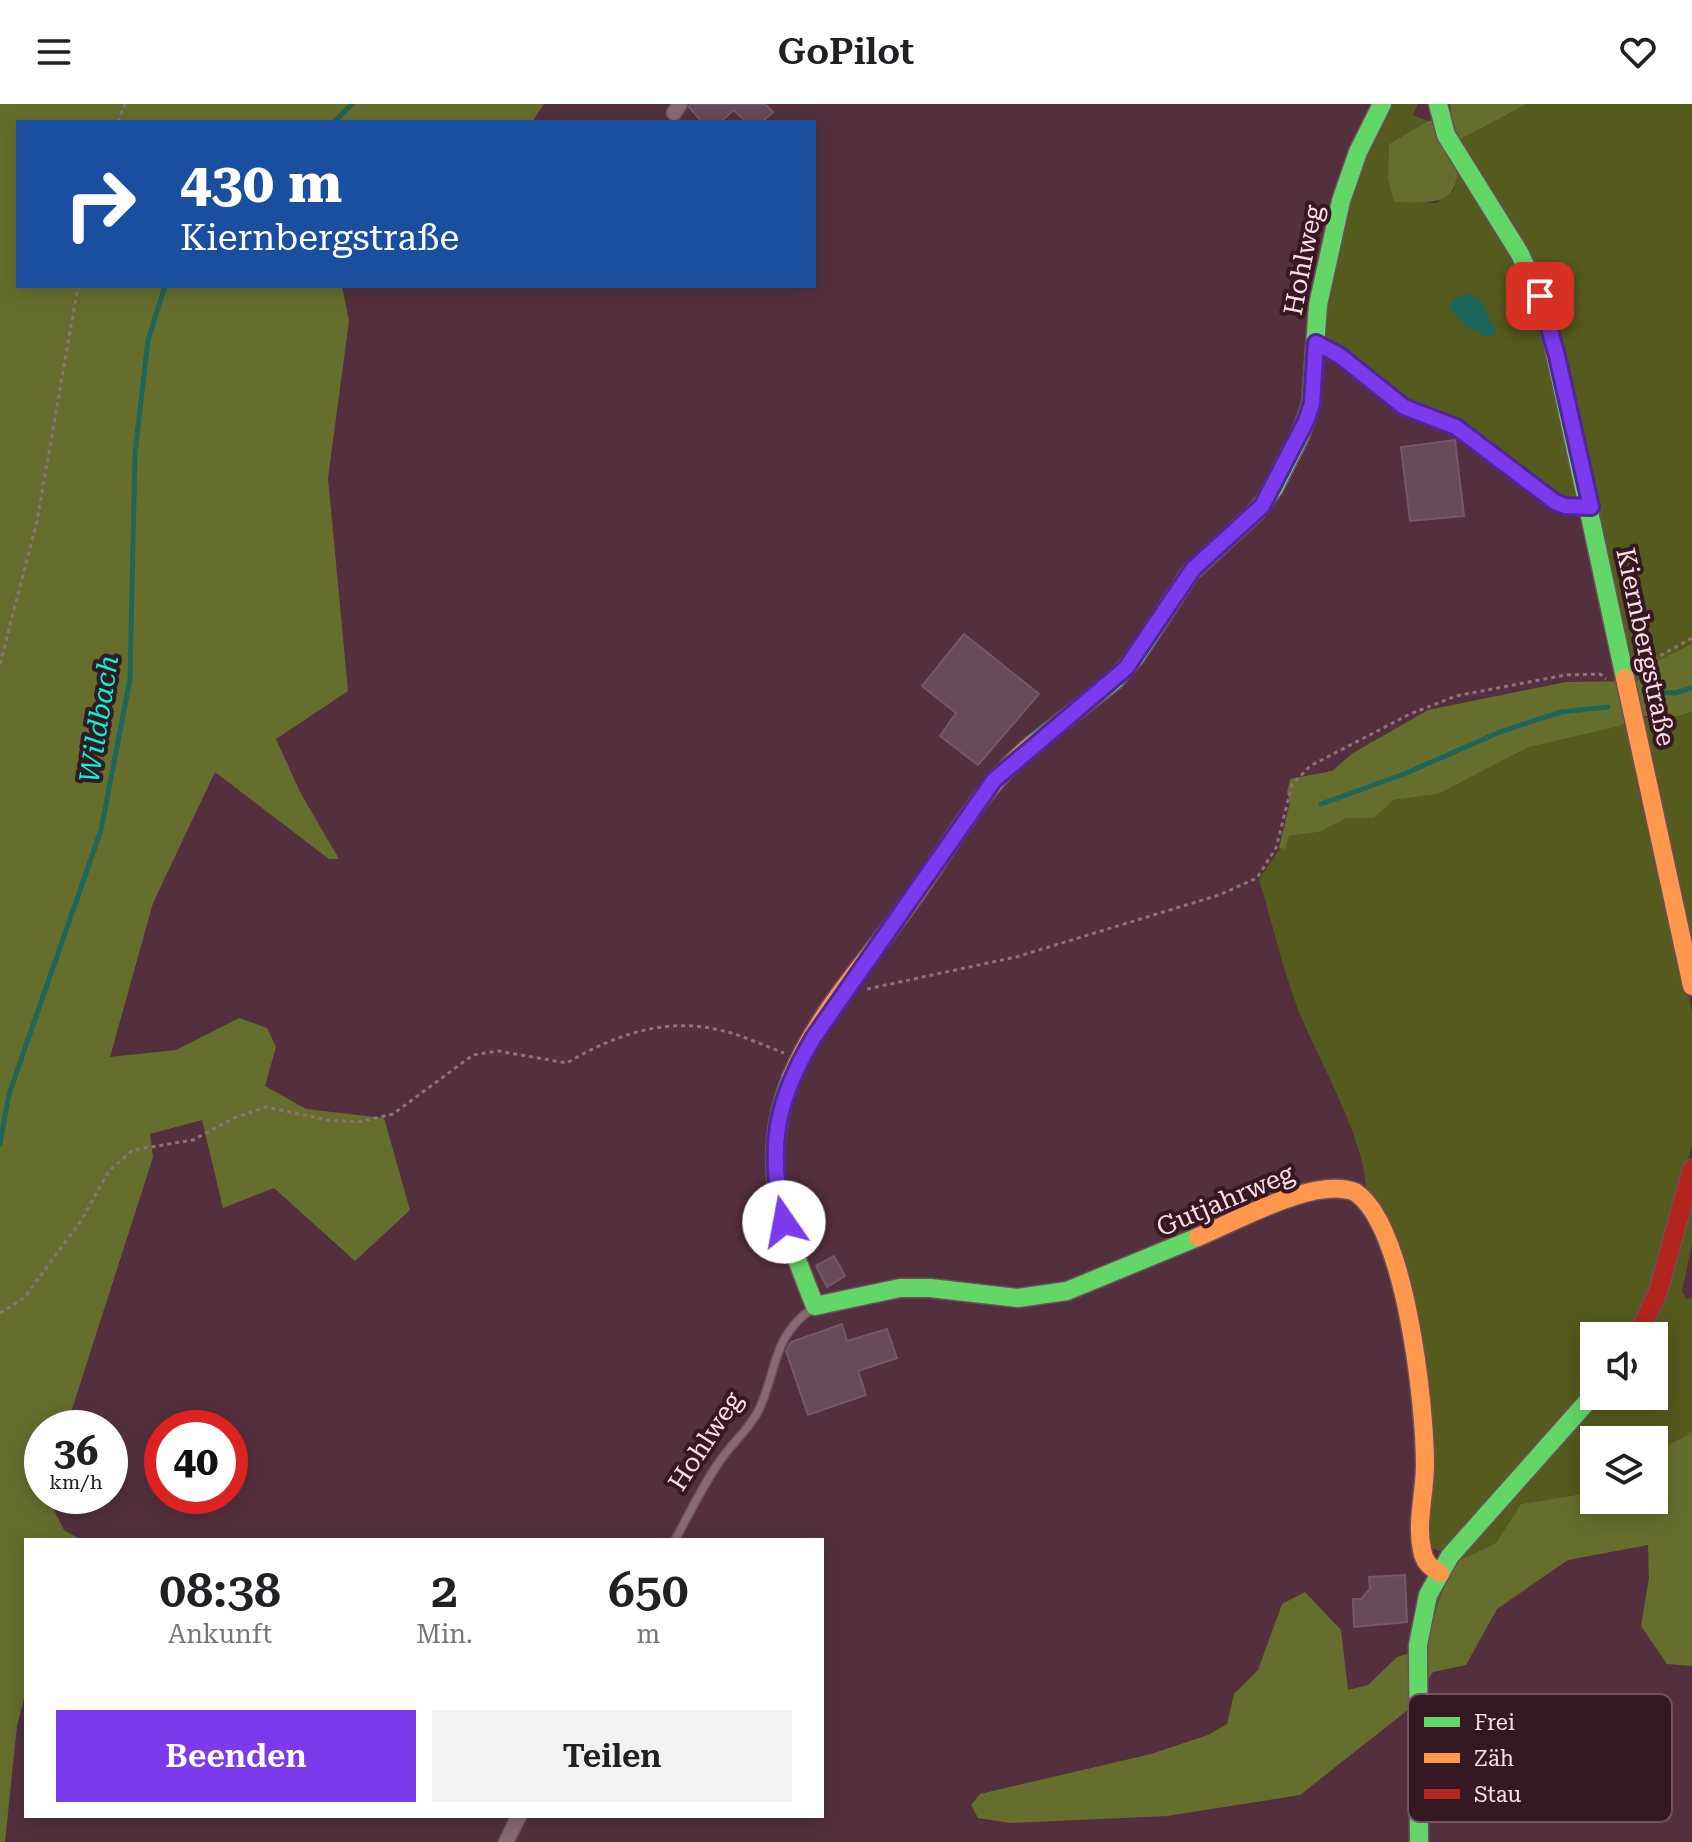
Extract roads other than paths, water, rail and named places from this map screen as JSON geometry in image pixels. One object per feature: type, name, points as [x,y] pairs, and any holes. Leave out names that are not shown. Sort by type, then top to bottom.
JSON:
[{"type":"street","name":"Hohlweg","points":[[815,1306],[784,1222],[773,1167],[774,1138],[780,1109],[801,1059],[835,1005],[929,877],[994,780],[1126,668],[1193,569],[1262,506],[1306,421],[1312,403],[1319,302],[1343,192],[1354,156],[1382,104]]},
{"type":"street","name":"Kiernbergstraße","points":[[1438,104],[1446,135],[1520,254],[1546,312],[1591,507],[1692,986]]},
{"type":"street","points":[[1644,1322],[1658,1292],[1692,1169]]},
{"type":"street","name":"Gutjahrweg","points":[[815,1306],[900,1288],[930,1288],[1018,1298],[1041,1297],[1111,1274],[1304,1193],[1321,1188],[1348,1189],[1360,1195],[1376,1215],[1403,1293],[1425,1462],[1421,1549],[1428,1566],[1440,1573]]},
{"type":"street","points":[[1418,1694],[1418,1645],[1422,1617],[1440,1573],[1450,1556],[1580,1410]]},
{"type":"street","points":[[506,1842],[518,1818]]},
{"type":"street","points":[[1419,1822],[1419,1842]]},
{"type":"lane","points":[[1316,343],[1339,355],[1404,407],[1456,427],[1555,502],[1565,506],[1591,507]]},
{"type":"lane","name":"Hohlweg","points":[[676,1538],[710,1477],[756,1414],[775,1355],[782,1343],[802,1315],[815,1306]]},
{"type":"waterway","name":"Wildbach","points":[[336,120],[352,104]]},
{"type":"waterway","name":"Wildbach","points":[[0,1144],[9,1094],[101,830],[130,679],[135,453],[148,340],[164,288]]},
{"type":"waterway","points":[[1655,692],[1675,693],[1692,688]]},
{"type":"waterway","points":[[1321,804],[1404,774],[1500,732],[1561,712],[1608,707]]}]
